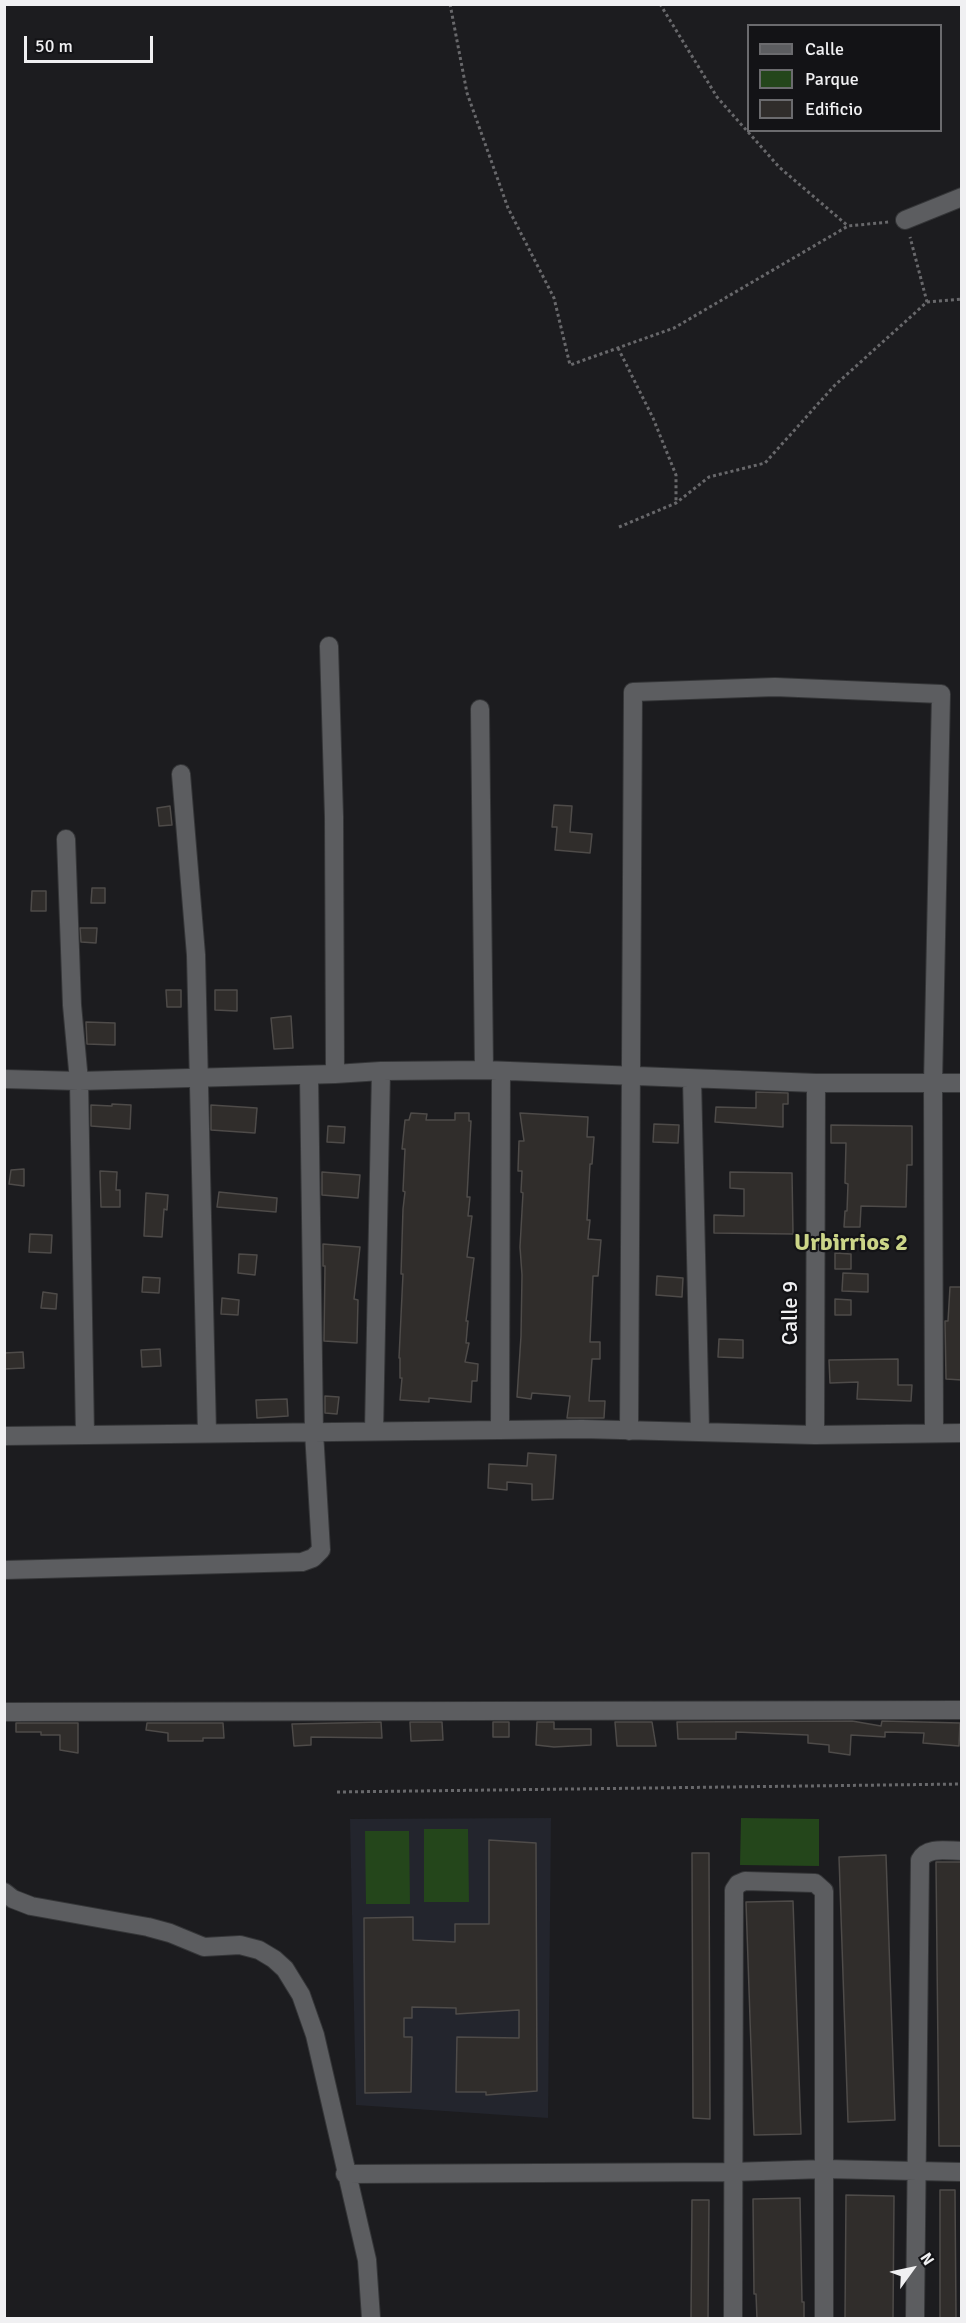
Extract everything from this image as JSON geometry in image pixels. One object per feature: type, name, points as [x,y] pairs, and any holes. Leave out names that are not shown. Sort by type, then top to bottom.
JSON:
[{"type":"street","points":[[905,220],[962,197]]},
{"type":"street","points":[[329,646],[334,817],[335,1074]]},
{"type":"street","points":[[629,1431],[633,692],[775,687],[941,694],[933,1083],[934,1433]]},
{"type":"street","points":[[480,709],[493,1071],[500,1430]]},
{"type":"street","points":[[181,774],[196,955],[207,1433]]},
{"type":"street","points":[[66,839],[72,993],[79,1081],[85,1435]]},
{"type":"street","points":[[374,1431],[381,1071]]},
{"type":"street","points":[[4,1079],[79,1081],[381,1071],[493,1071],[816,1083],[962,1083]]},
{"type":"street","points":[[4,1570],[308,1561],[321,1550],[314,1432],[309,1075]]},
{"type":"street","points":[[692,1079],[700,1431]]},
{"type":"street","name":"Calle 9","points":[[815,1435],[816,1083]]},
{"type":"street","points":[[4,1436],[500,1430],[700,1431],[815,1435],[962,1433]]},
{"type":"street","points":[[4,1712],[962,1710]]},
{"type":"street","points":[[915,2319],[920,1860],[923,1854],[931,1851],[962,1851]]},
{"type":"street","points":[[733,2319],[734,1890],[738,1884],[745,1881],[815,1883],[824,1891],[824,2319]]},
{"type":"street","points":[[4,1892],[13,1899],[31,1906],[148,1927],[204,1947],[240,1945],[259,1950],[274,1959],[294,1981],[310,2016],[322,2062],[345,2174],[367,2260],[371,2319]]},
{"type":"street","points":[[345,2174],[732,2172],[825,2169],[962,2172]]},
{"type":"path","points":[[450,4],[467,93],[508,208],[554,298],[570,365],[674,328],[848,226],[905,220],[927,302]]},
{"type":"path","points":[[660,4],[717,97],[747,131]]},
{"type":"path","points":[[748,132],[779,167],[848,226]]},
{"type":"path","points":[[620,527],[676,503],[709,477],[765,463],[834,386],[927,302],[962,299]]},
{"type":"path","points":[[618,348],[653,418],[676,475],[676,503]]},
{"type":"path","points":[[337,1792],[962,1784]]},
{"type":"shaded area","points":[[551,1818],[548,2118],[356,2105],[350,1819]]},
{"type":"green space","points":[[741,1818],[819,1819],[819,1866],[740,1865]]},
{"type":"green space","points":[[424,1829],[468,1829],[469,1902],[424,1902]]},
{"type":"green space","points":[[365,1831],[409,1831],[410,1904],[366,1904]]},
{"type":"building","points":[[554,805],[572,806],[570,832],[592,834],[590,853],[555,850],[557,827],[552,827]]},
{"type":"building","points":[[170,806],[172,825],[159,826],[157,808]]},
{"type":"building","points":[[92,888],[105,888],[105,903],[91,903]]},
{"type":"building","points":[[32,891],[46,891],[46,911],[31,911]]},
{"type":"building","points":[[80,928],[97,928],[96,943],[81,942]]},
{"type":"building","points":[[166,990],[181,990],[181,1007],[167,1007]]},
{"type":"building","points":[[215,990],[237,990],[237,1011],[215,1010]]},
{"type":"building","points":[[291,1016],[293,1048],[274,1049],[271,1018]]},
{"type":"building","points":[[86,1022],[115,1023],[115,1045],[87,1044]]},
{"type":"building","points":[[756,1092],[788,1093],[788,1104],[783,1104],[783,1127],[715,1122],[716,1107],[756,1108]]},
{"type":"building","points":[[112,1104],[131,1105],[130,1129],[91,1126],[91,1105],[112,1106]]},
{"type":"building","points":[[211,1105],[257,1108],[255,1133],[211,1130]]},
{"type":"building","points":[[411,1113],[427,1114],[426,1120],[455,1120],[455,1113],[469,1113],[469,1121],[471,1121],[467,1197],[470,1197],[468,1216],[472,1216],[467,1257],[474,1258],[466,1321],[468,1321],[466,1343],[469,1343],[465,1362],[478,1364],[477,1381],[472,1381],[471,1402],[429,1398],[429,1402],[400,1400],[402,1378],[400,1378],[399,1358],[403,1274],[401,1274],[405,1192],[403,1191],[405,1149],[402,1149],[405,1120],[409,1120]]},
{"type":"building","points":[[520,1113],[588,1117],[587,1137],[594,1137],[592,1164],[590,1164],[588,1239],[601,1240],[598,1276],[593,1276],[590,1342],[600,1342],[600,1359],[592,1359],[589,1401],[605,1401],[604,1418],[567,1418],[570,1396],[532,1393],[531,1399],[517,1397],[521,1336],[520,1247],[523,1193],[521,1192],[522,1171],[518,1171],[519,1141],[524,1141]]},
{"type":"building","points":[[654,1124],[679,1125],[678,1143],[653,1142]]},
{"type":"building","points":[[831,1125],[912,1126],[912,1165],[907,1165],[906,1207],[861,1206],[860,1227],[844,1227],[848,1184],[845,1183],[846,1143],[831,1143]]},
{"type":"building","points":[[328,1126],[345,1127],[344,1143],[327,1142]]},
{"type":"building","points":[[24,1169],[24,1186],[9,1184],[11,1170]]},
{"type":"building","points":[[100,1171],[117,1172],[116,1190],[120,1190],[120,1207],[101,1207]]},
{"type":"building","points":[[322,1172],[360,1175],[358,1198],[322,1195]]},
{"type":"building","points":[[730,1172],[792,1173],[793,1234],[714,1233],[714,1215],[744,1216],[744,1189],[730,1188]]},
{"type":"building","points":[[219,1192],[277,1198],[276,1212],[217,1207]]},
{"type":"building","points":[[146,1193],[168,1195],[167,1210],[164,1209],[162,1237],[144,1236]]},
{"type":"building","points":[[30,1234],[52,1235],[51,1253],[29,1252]]},
{"type":"building","points":[[323,1244],[360,1247],[354,1299],[358,1300],[357,1343],[324,1341]]},
{"type":"building","points":[[835,1253],[851,1254],[851,1269],[835,1269]]},
{"type":"building","points":[[239,1254],[257,1255],[255,1275],[238,1273]]},
{"type":"building","points":[[843,1273],[868,1274],[868,1292],[842,1291]]},
{"type":"building","points":[[657,1276],[683,1278],[682,1297],[656,1295]]},
{"type":"building","points":[[143,1277],[160,1278],[159,1293],[142,1292]]},
{"type":"building","points":[[950,1287],[962,1287],[962,1380],[946,1379],[945,1321],[948,1321]]},
{"type":"building","points":[[43,1292],[57,1294],[56,1309],[41,1308]]},
{"type":"building","points":[[222,1298],[239,1300],[238,1315],[221,1314]]},
{"type":"building","points":[[835,1299],[851,1300],[851,1315],[835,1315]]},
{"type":"building","points":[[719,1339],[743,1340],[743,1358],[718,1357]]},
{"type":"building","points":[[160,1349],[161,1366],[142,1367],[141,1350]]},
{"type":"building","points":[[23,1352],[24,1368],[4,1369],[4,1353]]},
{"type":"building","points":[[898,1359],[898,1385],[912,1385],[911,1401],[857,1399],[858,1382],[830,1383],[829,1360]]},
{"type":"building","points":[[325,1396],[339,1397],[337,1414],[325,1413]]},
{"type":"building","points":[[287,1399],[288,1416],[257,1418],[256,1400]]},
{"type":"building","points":[[528,1453],[556,1455],[553,1499],[532,1500],[532,1484],[507,1482],[507,1490],[488,1488],[489,1464],[527,1466]]},
{"type":"building","points":[[852,1721],[881,1726],[882,1721],[960,1723],[959,1746],[923,1743],[924,1733],[885,1732],[885,1737],[851,1735],[850,1755],[829,1752],[829,1745],[808,1743],[808,1735],[736,1732],[736,1739],[678,1739],[677,1722]]},
{"type":"building","points":[[381,1722],[382,1738],[311,1737],[311,1745],[294,1746],[292,1724]]},
{"type":"building","points":[[410,1722],[442,1722],[443,1740],[411,1741]]},
{"type":"building","points":[[493,1722],[509,1722],[509,1737],[493,1737]]},
{"type":"building","points":[[537,1722],[554,1722],[554,1729],[591,1729],[591,1745],[554,1747],[536,1745]]},
{"type":"building","points":[[615,1722],[652,1722],[656,1746],[617,1746]]},
{"type":"building","points":[[16,1723],[78,1723],[78,1753],[60,1750],[60,1735],[16,1732]]},
{"type":"building","points":[[147,1723],[223,1723],[224,1738],[203,1738],[203,1741],[168,1741],[168,1733],[146,1730]]},
{"type":"building","points":[[489,1840],[536,1843],[537,2091],[486,2095],[486,2092],[456,2092],[457,2037],[519,2038],[519,2010],[456,2014],[456,2008],[412,2007],[412,2018],[404,2018],[404,2037],[412,2037],[411,2092],[365,2093],[364,1918],[413,1917],[413,1940],[455,1942],[455,1924],[489,1924]]},
{"type":"building","points":[[692,1853],[709,1853],[710,2119],[693,2118]]},
{"type":"building","points":[[886,1855],[895,2120],[848,2122],[839,1857]]},
{"type":"building","points":[[936,1862],[962,1862],[962,2146],[939,2146]]},
{"type":"building","points":[[793,1901],[801,2134],[754,2135],[746,1902]]},
{"type":"building","points":[[940,2190],[955,2190],[956,2319],[940,2319]]},
{"type":"building","points":[[846,2195],[894,2196],[893,2319],[845,2319]]},
{"type":"building","points":[[800,2198],[804,2319],[757,2319],[756,2294],[754,2294],[753,2199]]},
{"type":"building","points":[[692,2200],[709,2200],[708,2319],[691,2319]]},
{"type":"district","name":"Urbirrios 2","points":[[851,1244]]}]
